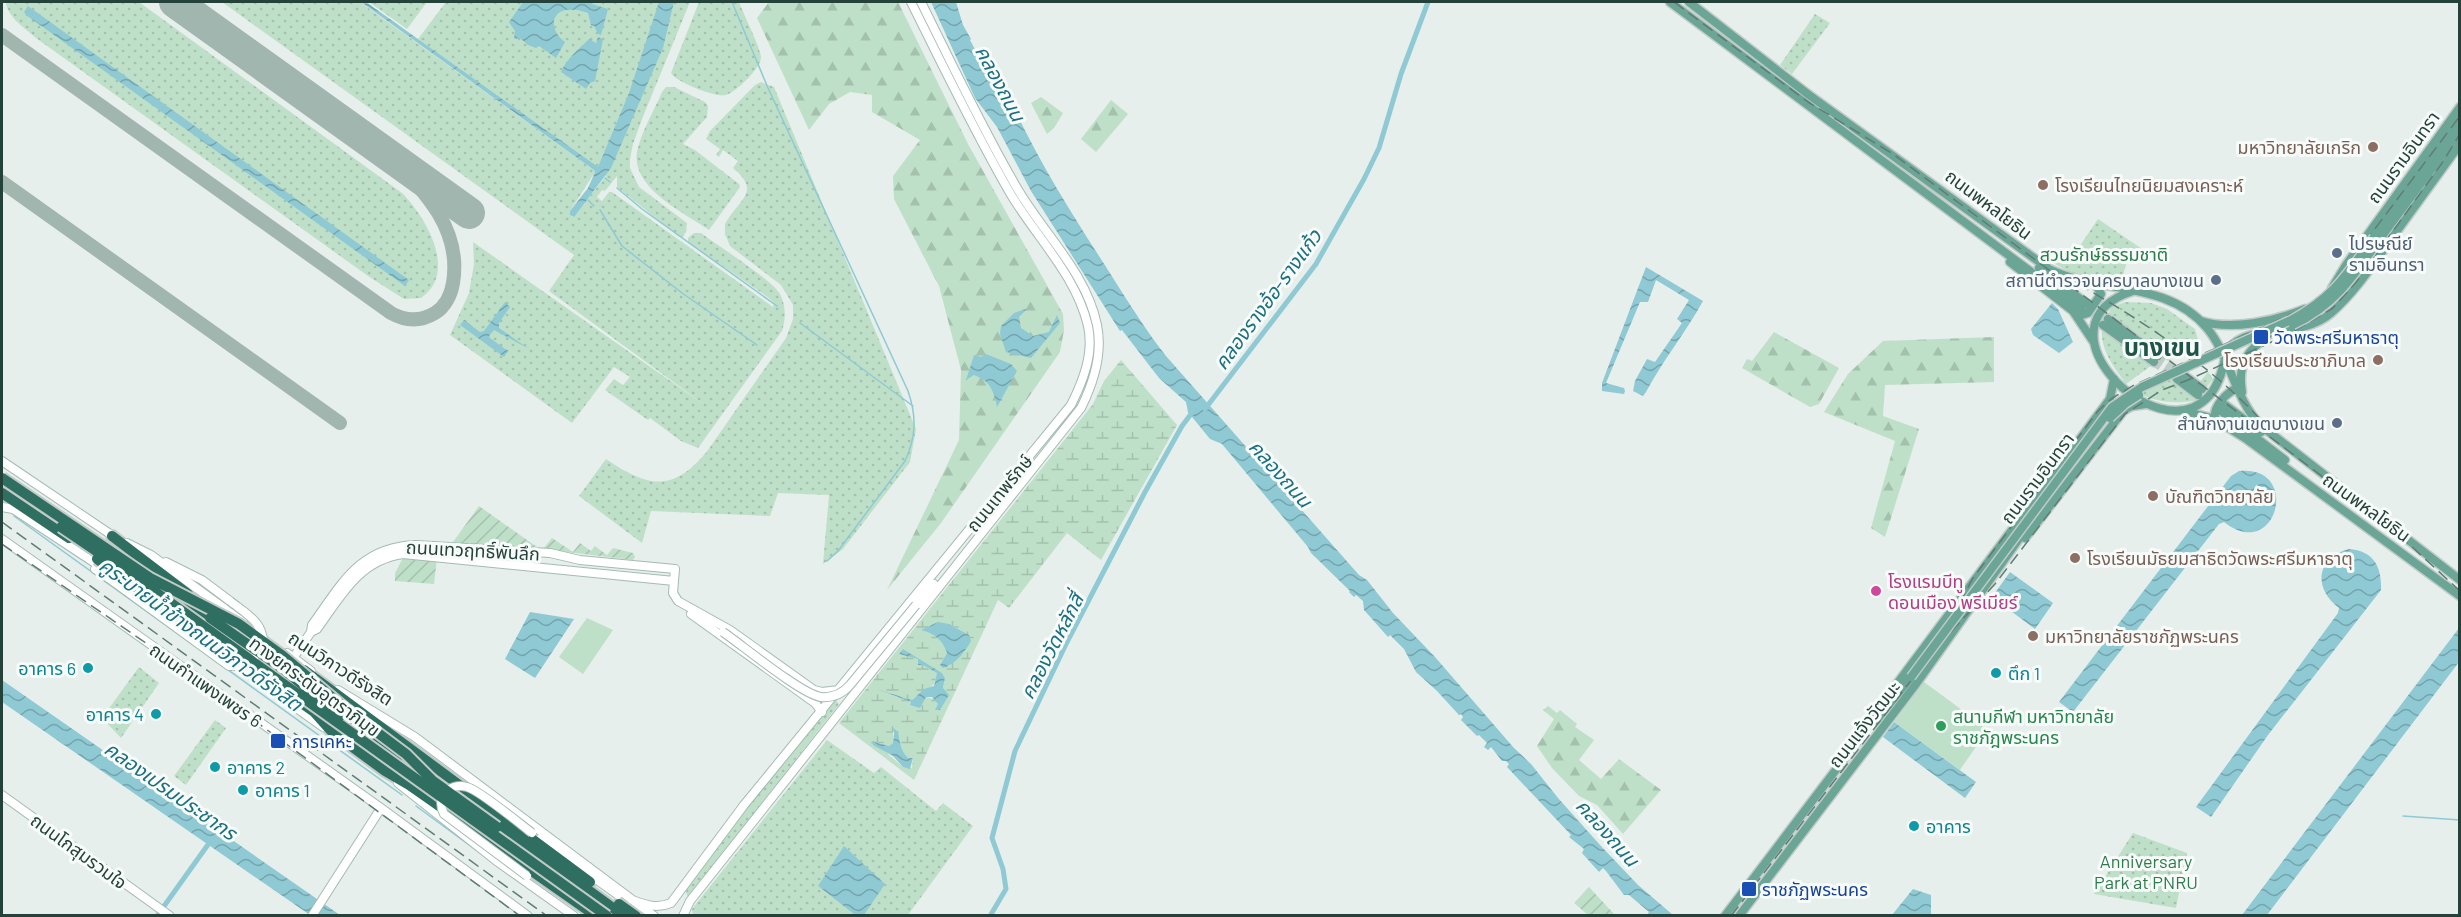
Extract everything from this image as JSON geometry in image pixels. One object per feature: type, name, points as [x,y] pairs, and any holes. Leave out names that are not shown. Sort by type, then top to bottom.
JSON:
[{"type":"highway","points":[[2,476],[72,521],[162,592],[297,688],[417,766],[622,915]]},
{"type":"highway","name":"ทางยกระดับอุตราภิมุข","points":[[2,476],[150,578],[238,624],[283,656],[337,702],[406,754],[435,782],[622,915]]},
{"type":"highway","name":"ทางยกระดับอุตราภิมุข","points":[[2,488],[139,580],[607,915]]},
{"type":"highway","points":[[2,493],[224,646],[314,712],[332,732],[385,771],[410,785],[596,915]]},
{"type":"highway","points":[[2,501],[13,509]]},
{"type":"highway","points":[[61,527],[110,570],[228,655],[237,659],[255,658]]},
{"type":"highway","points":[[112,536],[193,598],[255,640],[319,679],[463,790],[636,915]]},
{"type":"highway","points":[[502,828],[548,851]]},
{"type":"main road","name":"ถนนเทพรักษ์","points":[[632,900],[661,907],[671,903],[744,805],[1071,405],[1083,382],[1088,356],[1089,330],[1074,287],[1011,196],[976,133],[911,2]]},
{"type":"main road","name":"ถนนเทพรักษ์","points":[[683,915],[690,901],[1081,408],[1093,384],[1099,353],[1097,326],[1082,282],[1013,182],[921,2]]},
{"type":"main road","name":"ถนนพหลโยธิน","points":[[1670,2],[1887,165],[2085,307],[1931,188],[1894,156]]},
{"type":"main road","name":"ถนนพหลโยธิน","points":[[1689,2],[1894,156],[2049,268],[2074,278],[2136,290]]},
{"type":"main road","name":"ถนนรามอินทรา","points":[[2200,321],[2231,325],[2292,314],[2313,306],[2330,291],[2346,265],[2460,107]]},
{"type":"main road","name":"ถนนรามอินทรา","points":[[2051,495],[2107,421],[2125,404],[2316,312],[2345,287],[2376,238],[2460,120]]},
{"type":"main road","name":"ถนนรามอินทรา","points":[[1911,677],[2112,407],[2137,390],[2285,323],[2324,300],[2340,283],[2460,131]]},
{"type":"main road","points":[[2124,410],[2132,406],[2147,404],[2181,410],[2196,406],[2209,397],[2217,384],[2227,352],[2237,339],[2249,334],[2297,329],[2323,319],[2353,290],[2460,144]]},
{"type":"main road","name":"ถนนพหลโยธิน","points":[[1887,165],[1913,188],[2073,311],[2093,342]]},
{"type":"main road","points":[[2073,311],[2082,315],[2088,313],[2101,294],[2095,283]]},
{"type":"main road","points":[[2147,404],[2126,391],[2114,379],[2103,364],[2093,342],[2094,326],[2102,309],[2115,298],[2136,290],[2169,300],[2200,321],[2215,339],[2225,362]]},
{"type":"main road","points":[[2292,314],[2290,324],[2297,329]]},
{"type":"main road","points":[[2106,322],[2156,359]]},
{"type":"main road","points":[[2244,404],[2241,378],[2243,362],[2249,351],[2271,333]]},
{"type":"main road","name":"ถนนพหลโยธิน","points":[[2225,362],[2244,404],[2260,425],[2460,580]]},
{"type":"main road","points":[[2179,376],[2200,392]]},
{"type":"main road","name":"ถนนแจ้งวัฒนะ","points":[[1854,746],[1867,724],[1959,599],[2110,399],[2114,379]]},
{"type":"main road","points":[[2215,419],[2215,409],[2227,394],[2233,390],[2239,390]]},
{"type":"main road","points":[[2110,399],[2125,398],[2127,404],[2124,410]]},
{"type":"main road","name":"ถนนพหลโยธิน","points":[[2412,561],[2387,537],[2223,408],[2390,531],[2420,549]]},
{"type":"main road","name":"ถนนแจ้งวัฒนะ","points":[[2012,552],[2124,410]]},
{"type":"main road","name":"ถนนพหลโยธิน","points":[[2181,410],[2215,419],[2246,438],[2460,596]]},
{"type":"main road","name":"ถนนวิภาวดีรังสิต","points":[[2,461],[112,536],[151,555],[340,691],[415,737],[654,915]]},
{"type":"main road","name":"ถนนแจ้งวัฒนะ","points":[[1739,915],[1916,684],[2051,495]]},
{"type":"main road","points":[[2,507],[13,509],[81,556],[229,666],[243,666],[255,658],[263,645],[262,629],[258,623],[202,580],[151,555]]},
{"type":"main road","name":"ถนนกำแพงเพชร 6","points":[[2,538],[528,915]]},
{"type":"main road","name":"ถนนเทวฤทธิ์พันลึก","points":[[293,658],[311,632],[312,625],[351,572],[378,556],[402,549],[540,552],[580,560],[675,570],[670,581],[402,549]]},
{"type":"main road","points":[[540,552],[541,567]]},
{"type":"main road","points":[[81,556],[105,570],[310,719],[332,732]]},
{"type":"main road","points":[[687,611],[723,632],[808,693],[830,697],[850,686],[931,587],[949,572]]},
{"type":"main road","points":[[670,581],[678,601],[730,630],[814,690],[822,692],[839,690]]},
{"type":"main road","points":[[670,581],[670,597],[809,699],[822,712]]},
{"type":"main road","name":"ถนนแจ้งวัฒนะ","points":[[1725,915],[1854,746],[1911,677]]},
{"type":"main road","points":[[809,699],[816,697],[814,690]]},
{"type":"main road","points":[[385,771],[411,795],[498,862],[574,915]]},
{"type":"main road","points":[[583,915],[444,814],[441,808],[443,795],[448,789],[456,786],[471,789],[647,915]]},
{"type":"main road","name":"ถนนโกสุมรวมใจ","points":[[2,795],[167,914]]},
{"type":"main road","points":[[312,915],[381,808]]},
{"type":"main road","points":[[678,892],[690,901]]},
{"type":"green space","points":[[6,2],[139,2],[402,193],[420,215],[434,244],[438,259],[437,274],[432,287],[421,298],[404,299],[368,276],[36,38],[13,17]]},
{"type":"green space","points":[[222,2],[360,2],[594,170],[595,172],[570,211],[573,217],[606,176],[418,39],[446,2],[690,2],[642,119],[630,159],[630,168],[639,187],[687,223],[686,232],[683,237],[678,236],[617,187],[617,176],[597,197],[602,201],[609,192],[612,192],[773,307],[774,303],[769,298],[688,242],[688,238],[694,233],[701,233],[744,263],[780,294],[785,312],[782,331],[698,448],[681,441],[650,418],[648,420],[605,390],[614,379],[623,385],[630,377],[614,367],[572,423],[450,335],[469,293],[474,264],[473,242],[706,406],[549,291],[574,255]]},
{"type":"green space","points":[[369,2],[427,2],[407,29]]},
{"type":"green space","points":[[699,2],[739,2],[760,53],[760,63],[752,74],[736,90],[726,95],[714,94],[697,88],[680,81],[671,73]]},
{"type":"green space","points":[[769,2],[898,2],[968,144],[1063,314],[1064,330],[1060,352],[941,523],[887,590],[959,440],[961,370],[939,286],[894,199],[893,176],[920,140],[872,112],[872,95],[850,92],[829,104],[809,130],[757,18]]},
{"type":"green space","points":[[1815,14],[1830,23],[1792,74],[1780,65]]},
{"type":"green space","points":[[761,82],[774,87],[916,429],[910,462],[843,549],[823,564],[829,495],[778,493],[770,516],[651,511],[642,543],[579,496],[606,459],[635,476],[648,480],[660,482],[684,474],[708,450],[786,338],[793,319],[793,305],[781,285],[730,246],[725,234],[725,224],[747,190],[742,176],[733,168],[738,161],[723,150],[719,157],[716,155],[720,149],[706,139],[710,131],[755,85]]},
{"type":"green space","points":[[666,87],[674,87],[705,102],[708,106],[707,117],[683,144],[695,150],[740,187],[709,230],[661,198],[642,177],[637,165],[637,152],[641,137]]},
{"type":"green space","points":[[1041,97],[1063,113],[1054,128],[1047,134],[1031,103]]},
{"type":"green space","points":[[1111,100],[1128,114],[1096,152],[1081,139]]},
{"type":"green space","name":"สวนรักษ์ธรรมชาติ","points":[[2098,219],[2145,251],[2142,262],[2128,259],[2121,281],[2077,276],[2053,263],[2069,262]]},
{"type":"green space","points":[[2125,302],[2151,303],[2167,309],[2195,329],[2199,343],[2168,361],[2107,315],[2112,307]]},
{"type":"green space","points":[[2102,328],[2152,365],[2126,384],[2103,344]]},
{"type":"green space","points":[[1774,332],[1839,368],[1819,404],[1810,407],[1742,368],[1747,359],[1752,361]]},
{"type":"green space","points":[[1994,337],[1994,382],[1885,385],[1883,416],[1919,429],[1885,537],[1871,528],[1895,441],[1824,412],[1848,374],[1883,341]]},
{"type":"green space","points":[[1121,360],[1177,425],[1101,560],[1067,533],[1009,608],[998,600],[914,780],[839,723],[1093,404],[1104,381]],"holes":[[[949,624],[969,635],[966,650],[949,666],[940,665],[947,653],[945,648],[938,638],[922,630]],[[920,660],[942,673],[945,678],[939,710],[937,700],[926,697],[921,703],[910,705],[911,702],[883,692],[912,700],[931,687],[937,673]],[[893,728],[899,737],[902,751],[908,758],[913,758],[912,768],[903,767],[873,741],[889,746],[893,743]]]},
{"type":"green space","points":[[2161,372],[2195,398],[2199,383],[2208,372],[2213,379],[2197,400],[2172,402],[2156,400],[2132,390],[2133,387]]},
{"type":"green space","points":[[479,506],[537,547],[498,548],[453,542]]},
{"type":"green space","points":[[552,538],[573,552],[580,543],[591,551],[595,546],[607,555],[613,548],[633,553],[635,557],[633,560],[543,549]]},
{"type":"green space","points":[[404,556],[437,558],[434,584],[395,581],[395,573]]},
{"type":"green space","points":[[587,618],[613,630],[583,674],[559,657]]},
{"type":"green space","points":[[139,667],[159,683],[121,738],[102,718]]},
{"type":"green space","name":"สนามกีฬา มหาวิทยาลัย ราชภัฎพระนคร","points":[[1924,682],[1988,729],[1960,770],[1894,722]]},
{"type":"green space","points":[[835,699],[839,704],[687,896],[686,891],[761,789]]},
{"type":"green space","points":[[1548,706],[1557,713],[1560,710],[1577,724],[1575,727],[1594,740],[1579,760],[1601,779],[1619,759],[1661,790],[1623,834],[1597,805],[1579,796],[1552,768],[1537,746],[1554,719],[1543,710]]},
{"type":"green space","points":[[215,720],[226,728],[186,785],[174,776]]},
{"type":"green space","points":[[827,740],[874,773],[881,767],[936,811],[943,803],[973,826],[908,915],[864,915],[884,884],[818,886],[855,915],[693,916],[692,909]]},
{"type":"green space","name":"Anniversary Park at PNRU","points":[[2133,833],[2187,853],[2176,908],[2094,894]]},
{"type":"green space","points":[[1589,887],[1615,915],[1588,915],[1574,903]]},
{"type":"water","points":[[361,2],[366,2],[598,167],[629,93],[659,2],[674,2],[663,48],[611,168],[574,217],[570,215],[570,211],[588,188],[594,170]]},
{"type":"water","points":[[523,2],[586,2],[608,9],[601,35],[591,25],[588,13],[576,10],[560,12],[554,22],[555,29],[565,42],[556,58],[539,46],[536,48],[520,38],[514,39],[515,31],[509,22]]},
{"type":"water","points":[[931,2],[956,2],[970,40],[1002,100],[1006,99],[1014,108],[1065,202],[1131,307],[1166,356],[1359,575],[1367,580],[1393,613],[1531,764],[1600,845],[1638,885],[1673,915],[1647,915],[1649,912],[1629,895],[1624,895],[1603,868],[1599,872],[1582,853],[1584,849],[1569,837],[1571,835],[1507,767],[1509,764],[1502,761],[1491,747],[1488,750],[1484,747],[1487,743],[1461,720],[1463,717],[1461,714],[1459,715],[1416,672],[1404,649],[1390,635],[1388,637],[1364,610],[1363,601],[1356,595],[1354,597],[1311,553],[1222,444],[1210,439],[1188,412],[1186,402],[1159,378],[1122,330],[1120,331],[1031,191],[997,127],[975,98]]},
{"type":"water","points":[[28,6],[409,280],[405,286],[26,15],[24,12]]},
{"type":"water","points":[[598,37],[603,39],[595,81],[590,83],[586,89],[561,72],[570,58],[589,39],[596,43]]},
{"type":"water","points":[[1646,267],[1703,301],[1643,396],[1633,391],[1635,381],[1647,359],[1655,362],[1682,323],[1677,319],[1689,300],[1656,280],[1648,302],[1640,302],[1606,383],[1624,388],[1624,394],[1602,391],[1602,383]]},
{"type":"water","points":[[505,302],[510,307],[499,323],[499,328],[529,349],[494,330],[489,336],[508,351],[504,357],[460,325],[464,320],[480,332],[484,331]]},
{"type":"water","points":[[2052,303],[2058,309],[2073,342],[2059,353],[2033,335],[2031,329]]},
{"type":"water","points":[[1028,308],[1019,317],[1021,328],[1033,336],[1049,332],[1057,315],[1060,323],[1031,358],[1006,352],[1000,334],[1001,326],[1014,313]]},
{"type":"water","points":[[986,354],[1011,364],[1017,371],[997,407],[993,391],[984,380],[974,375],[966,380],[974,355],[981,357]]},
{"type":"water","points":[[2239,471],[2259,473],[2271,482],[2276,495],[2275,510],[2269,522],[2258,531],[2242,532],[2224,522],[2219,524],[2073,712],[2059,702],[2231,476]]},
{"type":"water","points":[[2349,549],[2365,553],[2375,562],[2380,574],[2381,590],[2268,735],[2211,817],[2196,807],[2338,613],[2339,608],[2330,600],[2325,591],[2322,574],[2330,559]]},
{"type":"water","points":[[2010,572],[2053,603],[2035,629],[1992,597]]},
{"type":"water","points":[[530,612],[574,619],[535,678],[505,659]]},
{"type":"water","points":[[938,622],[949,624],[969,635],[971,641],[959,658],[943,668],[940,665],[947,653],[943,644],[934,635],[921,630]]},
{"type":"water","points":[[2459,628],[2459,662],[2267,915],[2242,915]]},
{"type":"water","points":[[903,649],[942,673],[945,678],[943,688],[949,695],[940,710],[935,710],[938,704],[932,697],[926,697],[920,708],[910,705],[911,702],[876,689],[912,700],[924,689],[934,686],[937,673],[923,665],[918,665],[918,659],[899,654]]},
{"type":"water","points":[[2,680],[340,915],[310,915],[2,702]]},
{"type":"water","points":[[1894,722],[1976,782],[1965,798],[1883,737]]},
{"type":"water","points":[[892,727],[898,732],[905,755],[913,758],[910,769],[903,767],[893,756],[873,745],[872,741],[889,746],[893,743]]},
{"type":"water","points":[[844,846],[885,884],[864,915],[855,915],[818,886]]},
{"type":"water","points":[[1913,889],[1931,895],[1931,915],[1892,915]]},
{"type":"waterway","points":[[732,2],[768,88],[908,391],[913,410],[913,435],[905,461],[838,551],[827,561]]},
{"type":"waterway","name":"คลองรางอ้อ-รางแก้ว","points":[[1205,409],[1316,264],[1364,179],[1379,148],[1401,74],[1428,2]]},
{"type":"waterway","points":[[605,178],[610,182]]},
{"type":"waterway","points":[[617,188],[642,209],[777,306]]},
{"type":"waterway","points":[[588,200],[594,206]]},
{"type":"waterway","points":[[600,210],[622,246],[682,293],[757,345]]},
{"type":"waterway","points":[[800,323],[913,406]]},
{"type":"waterway","name":"คลองวัดหลักสี่","points":[[990,916],[1006,889],[1003,869],[992,838],[1015,751],[1067,642],[1145,492],[1182,426],[1194,410]]},
{"type":"waterway","name":"คูระบายน้ำข้างถนนวิภาวดีรังสิต","points":[[14,516],[402,795]]},
{"type":"waterway","name":"คูระบายน้ำข้างถนนวิภาวดีรังสิต","points":[[416,806],[476,850]]},
{"type":"waterway","points":[[2403,816],[2460,820]]},
{"type":"waterway","name":"คลองเปรมประชากร","points":[[157,916],[212,839]]},
{"type":"taxiway","points":[[2,35],[391,313],[402,318],[418,319],[439,310],[449,296],[453,283],[452,245],[438,213],[428,198],[390,156]]},
{"type":"taxiway","points":[[2,182],[340,423]]},
{"type":"runway","points":[[175,2],[469,213]]},
{"type":"tunnel","points":[[2158,356],[2182,374]]},
{"type":"tunnel","points":[[2154,362],[2174,377]]},
{"type":"railway","points":[[1674,2],[1808,102],[1893,154],[2096,305],[2398,534],[2460,591]]},
{"type":"railway","points":[[1942,635],[1973,578],[2098,411],[2111,399],[2134,385],[2296,312],[2319,298],[2331,287],[2460,116]]},
{"type":"railway","points":[[1731,916],[1935,649],[1995,584],[2125,414],[2162,390],[2289,334],[2333,308],[2357,281],[2442,163],[2460,134]]},
{"type":"railway","points":[[2078,284],[2155,331],[2205,368],[2250,408],[2270,430]]},
{"type":"railway","points":[[2,522],[547,916]]},
{"type":"railway","points":[[2,544],[198,679],[520,916]]},
{"type":"place","name":"มหาวิทยาลัยเกริก","points":[[2373,147]]},
{"type":"place","name":"โรงเรียนไทยนิยมสงเคราะห์","points":[[2043,185]]},
{"type":"place","name":"ไปรษณีย์ รามอินทรา","points":[[2337,253]]},
{"type":"place","name":"สถานีตำรวจนครบาลบางเขน","points":[[2216,280]]},
{"type":"place","name":"วัดพระศรีมหาธาตุ","points":[[2261,337]]},
{"type":"place","name":"โรงเรียนประชาภิบาล","points":[[2378,360]]},
{"type":"place","name":"สำนักงานเขตบางเขน","points":[[2337,423]]},
{"type":"place","name":"บัณฑิตวิทยาลัย","points":[[2153,496]]},
{"type":"place","name":"โรงเรียนมัธยมสาธิตวัดพระศรีมหาธาตุ","points":[[2075,558]]},
{"type":"place","name":"โรงแรมบีทู ดอนเมือง พรีเมียร์","points":[[1876,591]]},
{"type":"place","name":"มหาวิทยาลัยราชภัฏพระนคร","points":[[2033,636]]},
{"type":"place","name":"อาคาร 6","points":[[88,668]]},
{"type":"place","name":"ตึก 1","points":[[1996,673]]},
{"type":"place","name":"อาคาร 4","points":[[156,714]]},
{"type":"place","name":"สนามกีฬา มหาวิทยาลัย ราชภัฎพระนคร","points":[[1941,726]]},
{"type":"place","name":"การเคหะ","points":[[278,741]]},
{"type":"place","name":"อาคาร 2","points":[[215,767]]},
{"type":"place","name":"อาคาร 1","points":[[243,790]]},
{"type":"place","name":"อาคาร","points":[[1914,826]]},
{"type":"place","name":"ราชภัฏพระนคร","points":[[1749,889]]},
{"type":"district","name":"บางเขน","points":[[2162,346]]},
{"type":"water label","name":"คลองถนน","points":[[1001,83]]},
{"type":"water label","name":"คลองถนน","points":[[1281,473]]},
{"type":"water label","name":"คลองถนน","points":[[1608,832]]}]
